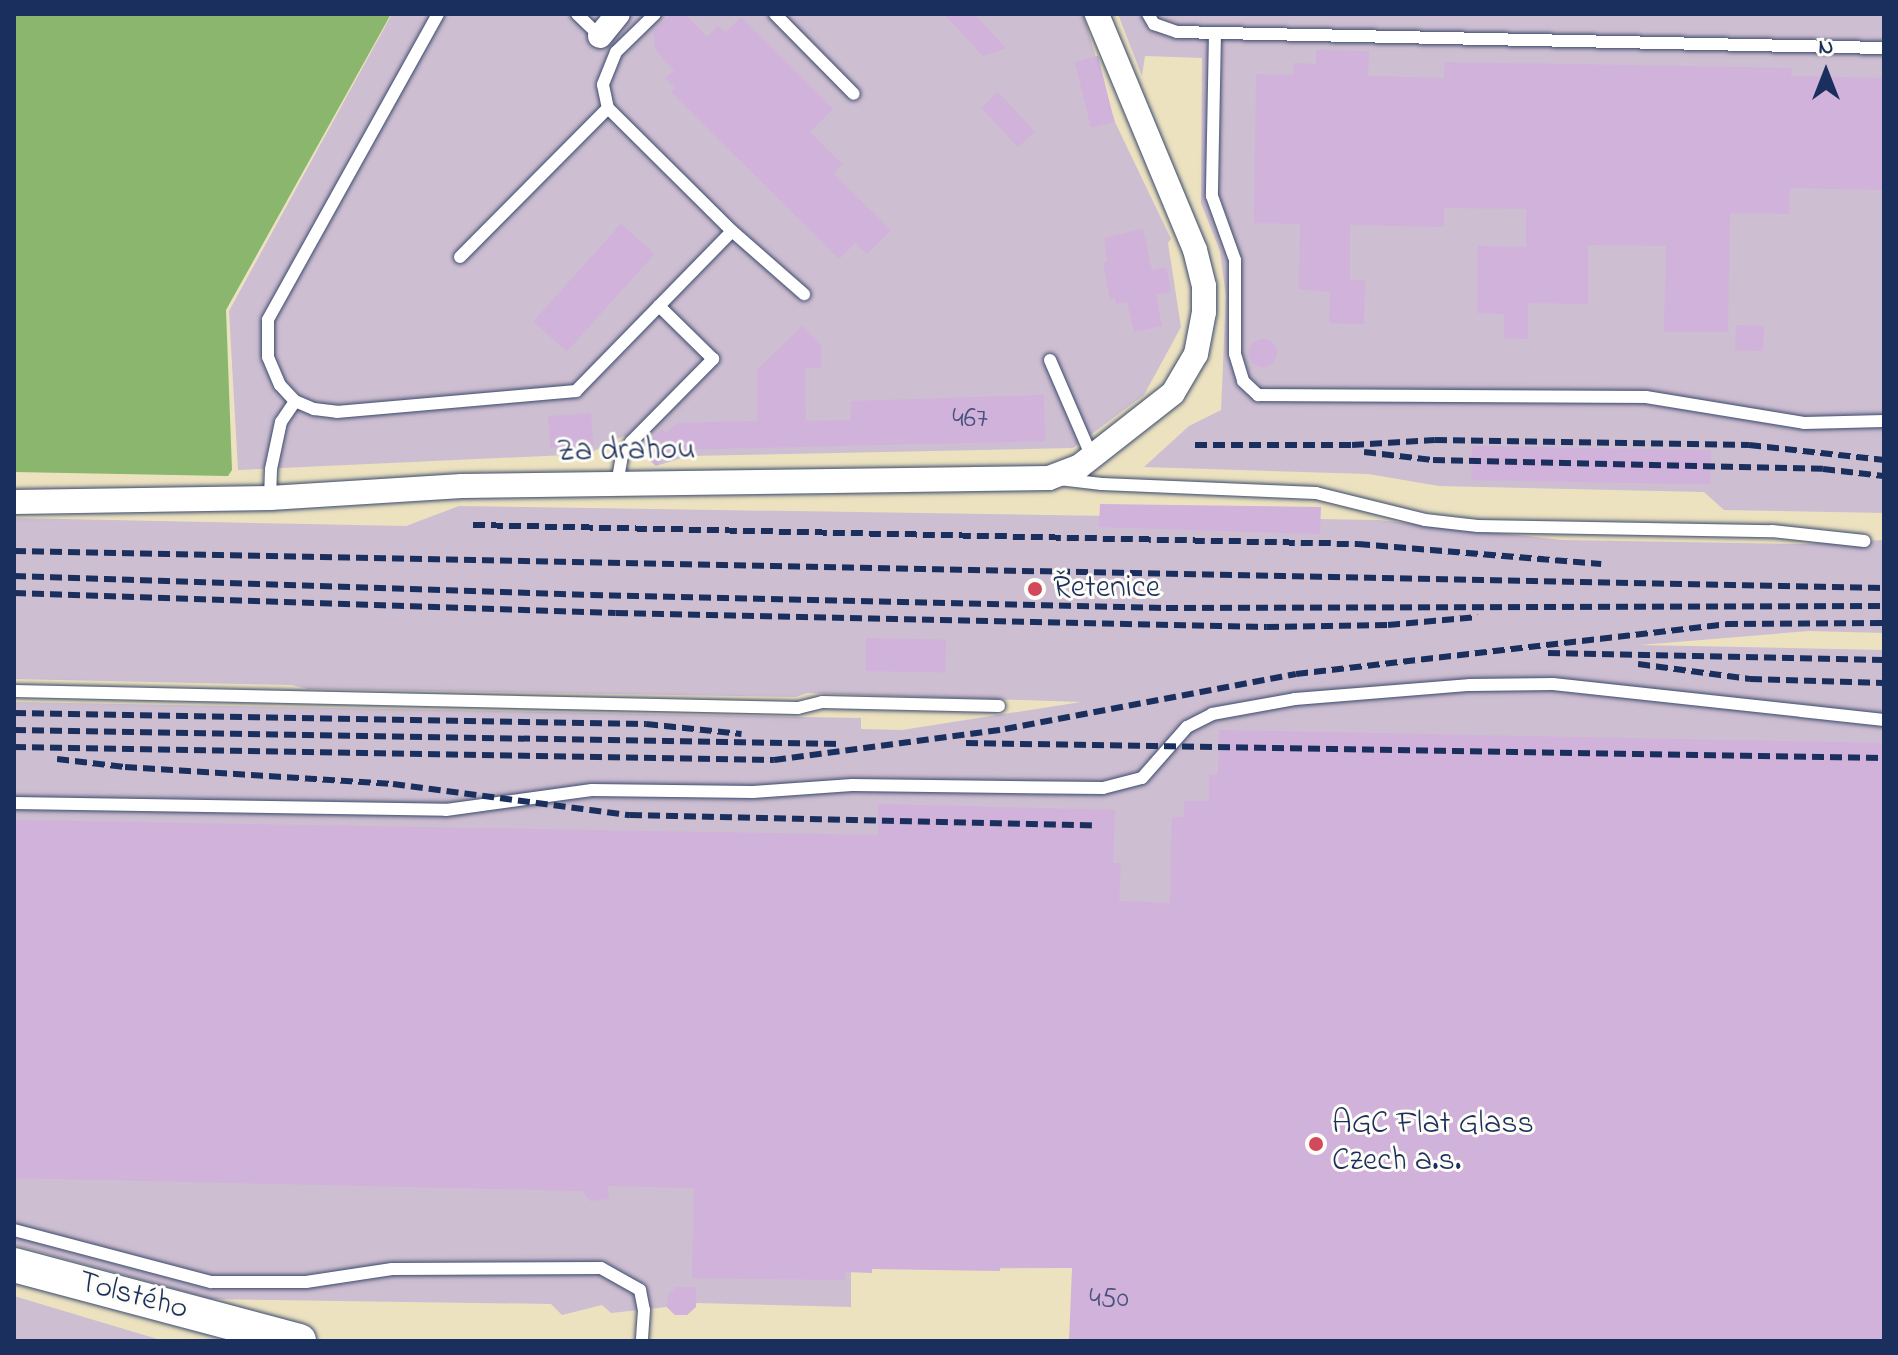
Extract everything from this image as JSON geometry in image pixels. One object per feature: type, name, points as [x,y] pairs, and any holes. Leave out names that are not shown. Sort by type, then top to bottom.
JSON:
[{"type":"street","points":[[608,44],[618,14]]},
{"type":"street","points":[[1049,478],[1080,466],[1173,393],[1196,354],[1204,312],[1204,286],[1195,250],[1104,16]]},
{"type":"street","name":"Za drahou","points":[[14,502],[270,498],[462,486],[1049,478]]},
{"type":"street","name":"Tolstého","points":[[14,1265],[299,1341]]},
{"type":"lane","points":[[438,14],[268,320],[268,357],[280,385],[295,401],[314,409],[337,412],[576,391],[732,231]]},
{"type":"lane","points":[[577,14],[608,44]]},
{"type":"lane","points":[[608,44],[655,14]]},
{"type":"lane","points":[[775,14],[854,94]]},
{"type":"lane","points":[[1148,14],[1154,24],[1177,32],[1884,48]]},
{"type":"lane","points":[[1215,33],[1212,196],[1235,260],[1235,354],[1243,381],[1258,395],[1646,397],[1804,423],[1884,421]]},
{"type":"lane","points":[[608,44],[603,85],[608,108],[732,231],[804,294]]},
{"type":"lane","points":[[460,257],[608,108]]},
{"type":"lane","points":[[617,484],[622,456],[631,442],[713,359],[659,306]]},
{"type":"lane","points":[[1050,360],[1092,457]]},
{"type":"lane","points":[[270,498],[271,469],[281,422],[295,401]]},
{"type":"lane","points":[[1049,478],[1102,484],[1316,493],[1425,520],[1478,526],[1772,531],[1864,541]]},
{"type":"lane","points":[[14,803],[446,810],[592,790],[753,792],[852,785],[1103,788],[1142,778],[1187,727],[1212,714],[1295,699],[1470,685],[1553,684],[1884,720]]},
{"type":"lane","points":[[14,691],[782,708],[822,702],[999,706]]},
{"type":"lane","points":[[14,1230],[211,1282],[306,1282],[392,1269],[601,1268],[640,1290],[644,1310],[642,1341]]},
{"type":"shaded area","points":[[392,14],[1083,14],[1115,122],[1171,239],[1168,243],[1181,327],[1144,395],[1073,448],[688,456],[656,466],[624,436],[588,454],[238,470],[229,311]]},
{"type":"shaded area","points":[[1118,14],[1884,14],[1884,513],[1724,510],[1704,492],[1439,486],[1368,474],[1144,467],[1189,426],[1221,410],[1226,296],[1220,251],[1201,203],[1202,58],[1145,56],[1142,76]]},
{"type":"shaded area","points":[[459,506],[1378,520],[1562,540],[1799,544],[1884,540],[1884,633],[1809,631],[1640,645],[1884,650],[1884,1341],[1080,1268],[903,1269],[904,1222],[845,1272],[851,1272],[851,1307],[697,1303],[687,1315],[675,1315],[667,1307],[611,1313],[602,1305],[562,1315],[551,1304],[211,1299],[14,1245],[14,702],[861,718],[861,729],[902,730],[1081,702],[807,693],[796,697],[308,689],[292,685],[14,679],[14,518],[406,526]]},
{"type":"shaded area","points":[[14,1296],[164,1341],[14,1341]]},
{"type":"green space","points":[[14,14],[391,14],[226,310],[232,470],[228,476],[14,472]]},
{"type":"building","points":[[944,14],[974,14],[1006,48],[983,56]]},
{"type":"building","points":[[669,16],[687,16],[707,37],[718,26],[726,32],[741,17],[833,109],[810,132],[842,164],[834,174],[891,230],[867,254],[855,243],[839,259],[671,92],[675,88],[665,78],[674,71],[655,49],[654,31]]},
{"type":"building","points":[[1316,50],[1369,51],[1368,76],[1444,78],[1445,62],[1792,68],[1791,76],[1884,78],[1884,190],[1790,188],[1789,214],[1730,213],[1728,332],[1664,332],[1666,246],[1588,245],[1588,304],[1528,303],[1528,339],[1504,338],[1504,314],[1477,313],[1478,246],[1526,247],[1526,209],[1444,208],[1444,227],[1350,225],[1350,280],[1365,280],[1364,324],[1329,323],[1330,292],[1299,289],[1300,224],[1254,223],[1256,74],[1293,75],[1294,63],[1316,64]]},
{"type":"building","points":[[1098,56],[1114,122],[1091,128],[1075,62]]},
{"type":"building","points":[[998,92],[1035,131],[1018,147],[981,108]]},
{"type":"building","points":[[621,224],[654,254],[567,351],[533,321]]},
{"type":"building","points":[[1143,229],[1152,270],[1166,267],[1171,292],[1156,295],[1162,326],[1134,332],[1127,301],[1116,304],[1115,298],[1110,300],[1103,263],[1107,262],[1104,238]]},
{"type":"building","points":[[1736,325],[1764,326],[1763,351],[1735,350]]},
{"type":"building","points":[[802,326],[821,345],[821,368],[805,368],[806,421],[851,420],[851,401],[1044,395],[1045,441],[671,450],[656,466],[640,450],[662,429],[666,433],[677,423],[757,421],[757,370]]},
{"type":"building","points":[[1263,339],[1273,343],[1277,353],[1273,363],[1263,367],[1253,363],[1249,353],[1253,343]]},
{"type":"building","points":[[591,413],[593,445],[550,448],[548,416]]},
{"type":"building","points":[[1472,446],[1711,450],[1710,484],[1471,480]]},
{"type":"building","points":[[1100,504],[1321,507],[1320,534],[1099,527]]},
{"type":"building","points":[[866,638],[946,639],[945,672],[865,671]]},
{"type":"building","points":[[1219,730],[1884,743],[1884,1341],[1069,1341],[1072,1268],[1000,1267],[1000,1271],[872,1269],[872,1273],[845,1272],[845,1280],[692,1278],[694,1188],[608,1186],[609,1199],[590,1201],[583,1191],[14,1178],[14,820],[878,835],[878,804],[1115,810],[1113,863],[1121,863],[1119,901],[1170,903],[1172,817],[1184,817],[1184,801],[1209,801],[1209,774],[1218,774]]},
{"type":"building","points":[[676,1287],[696,1287],[696,1307],[687,1315],[675,1315],[667,1307],[668,1295]]},
{"type":"railway","points":[[1195,445],[1352,445],[1435,440],[1749,445],[1884,460]]},
{"type":"railway","points":[[1364,452],[1433,460],[1823,469],[1884,476]]},
{"type":"railway","points":[[473,525],[1358,544],[1601,564]]},
{"type":"railway","points":[[14,551],[1884,588]]},
{"type":"railway","points":[[14,576],[591,595],[1166,608],[1884,606]]},
{"type":"railway","points":[[14,593],[616,613],[1267,627],[1388,625],[1478,617]]},
{"type":"railway","points":[[14,747],[774,760],[1005,729],[1296,674],[1726,624],[1884,623]]},
{"type":"railway","points":[[1548,653],[1884,660]]},
{"type":"railway","points":[[1638,664],[1750,679],[1884,683]]},
{"type":"railway","points":[[14,713],[646,724],[741,734]]},
{"type":"railway","points":[[14,730],[842,744]]},
{"type":"railway","points":[[966,743],[1884,758]]},
{"type":"railway","points":[[57,759],[125,767],[393,784],[630,815],[1098,826]]},
{"type":"place","name":"Řetenice","points":[[1035,589]]},
{"type":"place","name":"AGC Flat Glass Czech a.s.","points":[[1316,1144]]}]
